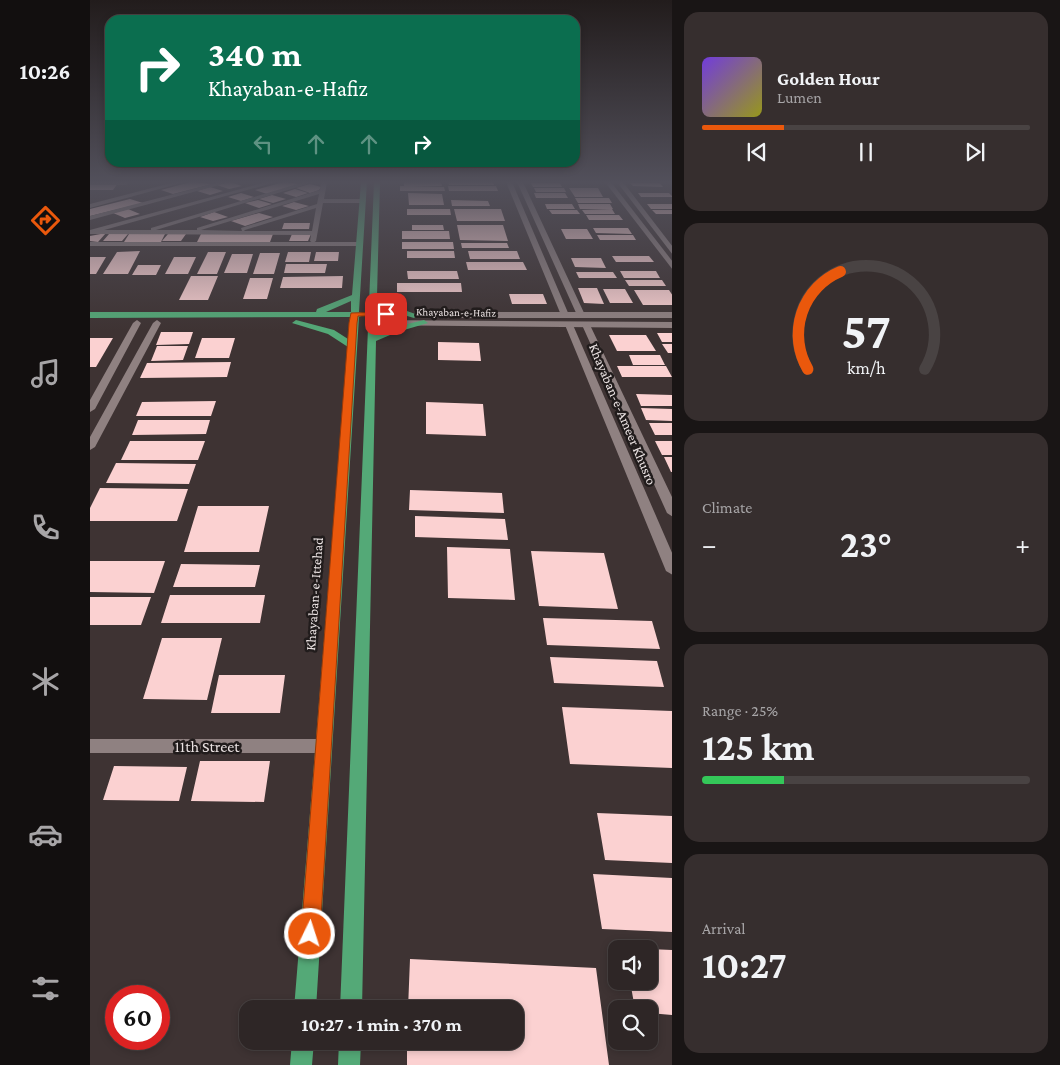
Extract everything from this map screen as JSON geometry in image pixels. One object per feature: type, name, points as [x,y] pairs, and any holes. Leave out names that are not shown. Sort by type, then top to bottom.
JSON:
[{"type":"main road","name":"Khayaban-e-Ittehad","points":[[306,1000],[351,345],[361,232]]},
{"type":"main road","points":[[351,1000],[375,232]]},
{"type":"main road","points":[[306,314],[332,307],[356,296]]},
{"type":"main road","points":[[373,297],[393,309],[414,315]]},
{"type":"main road","name":"Khayaban-e-Hafiz","points":[[90,315],[306,314],[372,318]]},
{"type":"main road","name":"Khayaban-e-Hafiz","points":[[90,323],[296,323],[354,318]]},
{"type":"main road","points":[[296,323],[331,332],[351,345]]},
{"type":"main road","points":[[371,340],[394,330],[424,323]]},
{"type":"main road","points":[[301,1065],[302,1050]]},
{"type":"main road","points":[[350,1050],[350,1065]]},
{"type":"street","points":[[126,232],[315,233],[313,244]]},
{"type":"street","name":"Khayaban-e-Ameer Khusro","points":[[530,232],[672,571]]},
{"type":"street","points":[[543,232],[581,315]]},
{"type":"street","points":[[644,232],[672,268]]},
{"type":"street","points":[[656,232],[671,251]]},
{"type":"street","points":[[651,241],[663,241]]},
{"type":"street","points":[[90,244],[313,244],[360,246]]},
{"type":"street","points":[[90,247],[360,246]]},
{"type":"street","points":[[658,250],[662,248],[671,251]]},
{"type":"street","name":"Khayaban-e-Hafiz","points":[[372,318],[414,315],[567,320],[586,325],[672,325]]},
{"type":"street","name":"Khayaban-e-Hafiz","points":[[372,318],[424,323],[567,320],[581,315],[672,315]]},
{"type":"street","points":[[90,409],[137,323]]},
{"type":"street","points":[[90,447],[157,323]]},
{"type":"street","name":"Khayaban-e-Ameer Khusro","points":[[586,325],[672,513]]},
{"type":"street","name":"11th Street","points":[[90,746],[324,746]]},
{"type":"building","points":[[402,232],[449,232],[450,239],[402,239]]},
{"type":"building","points":[[458,232],[505,232],[508,241],[460,240]]},
{"type":"building","points":[[562,232],[589,232],[593,239],[566,239]]},
{"type":"building","points":[[595,232],[630,232],[632,234]]},
{"type":"building","points":[[106,233],[98,242],[90,241],[90,236]]},
{"type":"building","points":[[109,234],[128,234],[122,241],[103,241]]},
{"type":"building","points":[[129,234],[165,234],[161,242],[124,242]]},
{"type":"building","points":[[168,234],[186,234],[181,241],[162,241]]},
{"type":"building","points":[[201,234],[273,234],[270,242],[197,242]]},
{"type":"building","points":[[292,234],[311,234],[308,241],[289,241]]},
{"type":"building","points":[[597,235],[633,235],[636,240],[600,240]]},
{"type":"building","points":[[402,242],[453,242],[454,249],[402,249]]},
{"type":"building","points":[[461,243],[507,243],[509,248],[462,248]]},
{"type":"building","points":[[140,251],[128,274],[103,274],[117,252]]},
{"type":"building","points":[[407,251],[454,251],[455,258],[407,258]]},
{"type":"building","points":[[468,251],[517,251],[520,259],[470,259]]},
{"type":"building","points":[[208,252],[226,252],[217,274],[197,274]]},
{"type":"building","points":[[288,252],[311,252],[309,262],[285,262]]},
{"type":"building","points":[[316,252],[339,252],[338,261],[314,261]]},
{"type":"building","points":[[260,253],[280,253],[274,274],[253,274]]},
{"type":"building","points":[[232,254],[253,254],[247,273],[224,273]]},
{"type":"building","points":[[612,256],[649,256],[654,262],[616,262]]},
{"type":"building","points":[[90,257],[106,257],[96,274],[90,274]]},
{"type":"building","points":[[174,257],[196,257],[188,274],[165,274]]},
{"type":"building","points":[[571,258],[601,258],[606,268],[575,267]]},
{"type":"building","points":[[466,262],[523,262],[527,270],[468,270]]},
{"type":"building","points":[[286,264],[327,264],[325,273],[284,273]]},
{"type":"building","points":[[138,265],[161,265],[156,275],[132,275]]},
{"type":"building","points":[[407,271],[457,271],[459,279],[408,279]]},
{"type":"building","points":[[620,271],[656,271],[660,278],[624,278]]},
{"type":"building","points":[[576,272],[613,272],[617,278],[579,278]]},
{"type":"building","points":[[191,276],[218,276],[208,300],[179,300]]},
{"type":"building","points":[[343,276],[342,288],[280,288],[283,277]]},
{"type":"building","points":[[250,278],[273,278],[267,299],[243,299]]},
{"type":"building","points":[[625,280],[662,280],[666,286],[629,286]]},
{"type":"building","points":[[397,283],[461,283],[462,292],[397,292]]},
{"type":"building","points":[[578,288],[597,288],[604,304],[584,303]]},
{"type":"building","points":[[603,289],[625,289],[633,303],[610,303]]},
{"type":"building","points":[[634,290],[669,290],[672,294],[672,305],[643,305]]},
{"type":"building","points":[[509,294],[543,294],[547,304],[512,304]]},
{"type":"building","points":[[161,332],[193,332],[189,344],[156,345]]},
{"type":"building","points":[[657,333],[672,333],[672,342],[662,342]]},
{"type":"building","points":[[609,335],[646,335],[656,351],[617,351]]},
{"type":"building","points":[[90,338],[113,338],[96,367],[90,367]]},
{"type":"building","points":[[202,338],[235,338],[229,358],[195,358]]},
{"type":"building","points":[[438,342],[479,343],[481,361],[438,360]]},
{"type":"building","points":[[662,344],[672,344],[672,353],[668,353]]},
{"type":"building","points":[[157,346],[188,346],[183,360],[151,361]]},
{"type":"building","points":[[629,355],[660,355],[665,365],[633,365]]},
{"type":"building","points":[[231,362],[227,377],[140,378],[147,363]]},
{"type":"building","points":[[617,366],[666,366],[672,377],[622,377]]},
{"type":"building","points":[[636,394],[672,395],[672,406],[641,406]]},
{"type":"building","points":[[216,401],[211,416],[136,416],[142,402]]},
{"type":"building","points":[[426,402],[483,404],[486,436],[426,434]]},
{"type":"building","points":[[641,408],[672,409],[672,421],[646,420]]},
{"type":"building","points":[[138,420],[210,420],[206,434],[132,435]]},
{"type":"building","points":[[649,423],[672,423],[672,435],[655,435]]},
{"type":"building","points":[[130,441],[205,441],[198,460],[121,460]]},
{"type":"building","points":[[655,441],[672,441],[672,455],[662,455]]},
{"type":"building","points":[[664,457],[672,457],[671,472]]},
{"type":"building","points":[[116,463],[196,464],[189,484],[106,483]]},
{"type":"building","points":[[100,488],[188,489],[177,521],[90,521],[90,508]]},
{"type":"building","points":[[410,490],[502,493],[504,513],[409,510]]},
{"type":"building","points":[[198,506],[269,506],[259,552],[184,552]]},
{"type":"building","points":[[415,516],[505,519],[508,540],[415,537]]},
{"type":"building","points":[[447,547],[510,549],[515,600],[448,598]]},
{"type":"building","points":[[531,551],[604,553],[618,609],[539,606]]},
{"type":"building","points":[[90,561],[165,561],[154,593],[90,592]]},
{"type":"building","points":[[181,564],[260,565],[255,587],[173,587]]},
{"type":"building","points":[[170,595],[265,595],[260,623],[161,623]]},
{"type":"building","points":[[90,597],[151,597],[141,625],[90,625]]},
{"type":"building","points":[[543,618],[652,621],[660,649],[547,645]]},
{"type":"building","points":[[162,638],[222,638],[207,700],[143,699]]},
{"type":"building","points":[[550,657],[657,661],[664,687],[554,683]]},
{"type":"building","points":[[219,675],[285,675],[280,713],[211,713]]},
{"type":"building","points":[[562,707],[672,711],[672,768],[570,764]]},
{"type":"building","points":[[200,761],[270,761],[264,802],[191,801]]},
{"type":"building","points":[[114,766],[187,767],[179,801],[103,800]]},
{"type":"building","points":[[597,813],[672,816],[672,863],[605,860]]},
{"type":"building","points":[[593,874],[672,878],[672,932],[602,929]]},
{"type":"building","points":[[658,949],[672,950],[672,1015],[658,1014],[658,1000],[633,1000],[632,990],[658,990]]},
{"type":"building","points":[[410,959],[596,968],[609,1065],[407,1065],[407,1050],[524,1050],[524,1000],[408,1000]]},
{"type":"route","points":[[310,934],[354,314],[386,314]]}]
